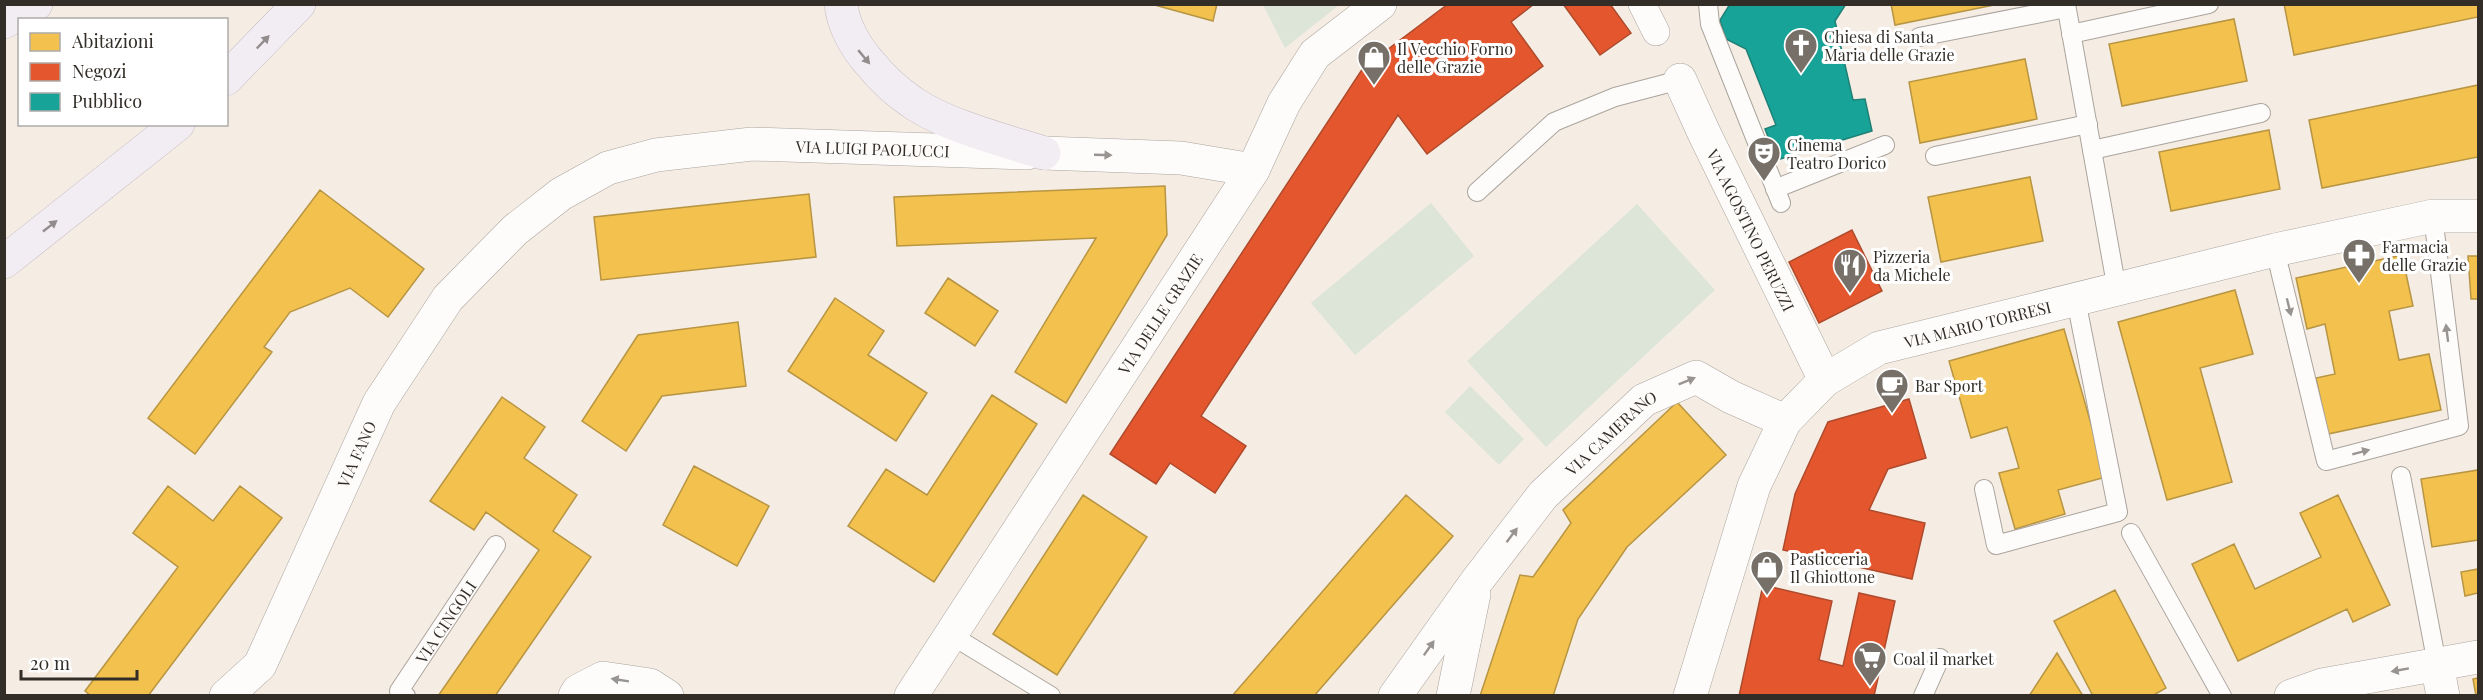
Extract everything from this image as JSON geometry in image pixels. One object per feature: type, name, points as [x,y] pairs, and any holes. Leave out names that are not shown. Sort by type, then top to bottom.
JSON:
[{"type":"highway","points":[[4,22],[36,4]]},
{"type":"highway","points":[[228,76],[299,4]]},
{"type":"highway","points":[[841,4],[856,47],[881,77],[913,103],[971,129],[1044,153]]},
{"type":"highway","points":[[4,262],[175,126]]},
{"type":"street","name":"VIA DELLE GRAZIE","points":[[911,696],[1253,170],[1284,103],[1315,54],[1380,4]]},
{"type":"street","points":[[1642,4],[1656,32]]},
{"type":"street","name":"VIA AGOSTINO PERUZZI","points":[[1680,80],[1825,380]]},
{"type":"street","name":"VIA LUIGI PAOLUCCI","points":[[515,230],[561,194],[608,168],[656,156],[752,144],[1181,158],[1253,170]]},
{"type":"street","name":"VIA MARIO TORRESI","points":[[1690,696],[1754,486],[1785,421],[1825,380],[1880,348],[2275,250],[2433,216],[2478,216]]},
{"type":"street","name":"VIA FANO","points":[[226,696],[260,665],[380,403],[448,298],[515,230]]},
{"type":"street","name":"VIA CAMERANO","points":[[1395,696],[1476,582],[1543,495],[1644,400],[1696,377],[1731,397],[1785,421]]},
{"type":"street","name":"VIA CAMERANO","points":[[1453,696],[1476,582]]},
{"type":"street","points":[[2291,696],[2322,685],[2478,657]]},
{"type":"street","points":[[2436,664],[2443,696]]},
{"type":"street","points":[[575,696],[578,691],[603,678],[650,685],[668,696]]},
{"type":"lane","points":[[1708,4],[1710,24],[1778,196],[1885,146]]},
{"type":"lane","points":[[2071,34],[2209,4]]},
{"type":"lane","points":[[1919,37],[2066,6],[2117,290]]},
{"type":"lane","points":[[1476,192],[1554,123],[1615,97],[1680,80]]},
{"type":"lane","points":[[2092,150],[2261,113]]},
{"type":"lane","points":[[1935,156],[2088,124]]},
{"type":"lane","points":[[2275,250],[2326,461],[2459,426],[2433,216]]},
{"type":"lane","points":[[1984,489],[1996,545],[2118,512],[2076,300]]},
{"type":"lane","points":[[2401,476],[2436,664]]},
{"type":"lane","points":[[2131,533],[2222,696]]},
{"type":"lane","name":"VIA CINGOLI","points":[[406,696],[399,691],[496,545]]},
{"type":"lane","points":[[951,636],[1051,696]]},
{"type":"lane","points":[[1923,696],[1940,658]]},
{"type":"shaded area","points":[[1263,5],[1339,5],[1285,48]]},
{"type":"shaded area","points":[[1431,203],[1474,256],[1355,355],[1311,303]]},
{"type":"shaded area","points":[[1637,204],[1715,290],[1546,447],[1467,361]]},
{"type":"shaded area","points":[[1470,386],[1524,439],[1499,465],[1445,412]]},
{"type":"building: Abitazioni","points":[[1151,4],[1217,4],[1213,21]]},
{"type":"building: Abitazioni","points":[[1891,4],[1999,4],[1895,25]]},
{"type":"building: Abitazioni","points":[[2284,4],[2478,4],[2478,17],[2294,55]]},
{"type":"building: Abitazioni","points":[[2234,19],[2247,81],[2122,106],[2109,44]]},
{"type":"building: Abitazioni","points":[[2025,59],[2037,119],[1920,143],[1909,82]]},
{"type":"building: Abitazioni","points":[[2478,85],[2478,157],[2322,188],[2309,120]]},
{"type":"building: Abitazioni","points":[[2269,130],[2280,189],[2171,211],[2159,152]]},
{"type":"building: Abitazioni","points":[[2030,177],[2043,241],[1941,262],[1928,197]]},
{"type":"building: Abitazioni","points":[[1165,186],[1167,235],[1066,403],[1015,372],[1096,238],[897,246],[894,197]]},
{"type":"building: Abitazioni","points":[[320,190],[424,269],[388,317],[350,288],[290,312],[264,347],[272,352],[195,454],[148,418]]},
{"type":"building: Abitazioni","points":[[809,194],[816,257],[601,280],[594,217]]},
{"type":"building: Abitazioni","points":[[2402,255],[2413,306],[2389,311],[2399,360],[2429,354],[2441,410],[2328,434],[2316,378],[2335,374],[2325,324],[2307,329],[2296,278]]},
{"type":"building: Abitazioni","points":[[2468,256],[2478,256],[2478,299],[2471,299]]},
{"type":"building: Abitazioni","points":[[948,278],[998,311],[975,346],[925,313]]},
{"type":"building: Abitazioni","points":[[2235,290],[2253,354],[2200,368],[2232,482],[2167,500],[2118,322]]},
{"type":"building: Abitazioni","points":[[835,298],[884,331],[868,355],[927,393],[896,441],[788,371]]},
{"type":"building: Abitazioni","points":[[738,322],[746,386],[662,396],[626,451],[582,421],[638,335]]},
{"type":"building: Abitazioni","points":[[2064,329],[2106,477],[2058,490],[2065,514],[2015,529],[1999,473],[2019,468],[2007,427],[1971,438],[1949,361]]},
{"type":"building: Abitazioni","points":[[992,395],[1037,424],[934,582],[848,526],[886,469],[927,495]]},
{"type":"building: Abitazioni","points":[[502,397],[545,427],[524,458],[577,495],[553,531],[591,557],[495,696],[438,696],[539,550],[486,512],[474,530],[430,501]]},
{"type":"building: Abitazioni","points":[[1677,402],[1726,455],[1627,547],[1578,619],[1553,696],[1480,696],[1520,575],[1533,577],[1571,523],[1563,510]]},
{"type":"building: Abitazioni","points":[[694,466],[769,506],[737,566],[663,525]]},
{"type":"building: Abitazioni","points":[[2478,470],[2478,540],[2432,547],[2421,479]]},
{"type":"building: Abitazioni","points":[[168,486],[213,521],[240,486],[282,518],[148,696],[91,696],[85,691],[178,567],[133,533]]},
{"type":"building: Abitazioni","points":[[1083,495],[1147,537],[1057,675],[993,634]]},
{"type":"building: Abitazioni","points":[[1406,495],[1453,536],[1314,696],[1232,696]]},
{"type":"building: Abitazioni","points":[[2338,495],[2390,605],[2353,622],[2347,609],[2238,661],[2192,564],[2234,544],[2255,589],[2321,557],[2300,513]]},
{"type":"building: Abitazioni","points":[[2478,569],[2478,593],[2465,596],[2461,572]]},
{"type":"building: Abitazioni","points":[[2115,590],[2166,688],[2152,696],[2093,696],[2054,621]]},
{"type":"building: Abitazioni","points":[[2057,653],[2083,696],[2029,696]]},
{"type":"building: Abitazioni","points":[[2478,678],[2478,696],[2476,696],[2473,679]]},
{"type":"building: Negozi","points":[[1448,4],[1534,4],[1511,22],[1543,66],[1427,154],[1398,115],[1201,416],[1246,446],[1215,493],[1170,463],[1156,484],[1110,454],[1363,68]]},
{"type":"building: Negozi","points":[[1563,4],[1610,4],[1631,33],[1600,55]]},
{"type":"building: Negozi","points":[[1852,230],[1882,291],[1819,323],[1789,262]]},
{"type":"building: Negozi","points":[[1909,399],[1926,458],[1888,469],[1869,510],[1925,523],[1912,579],[1783,550],[1795,494],[1828,422]]},
{"type":"building: Negozi","points":[[1763,585],[1832,601],[1819,660],[1843,666],[1859,593],[1895,601],[1874,696],[1739,696]]},
{"type":"building: Pubblico","name":"Chiesa di Santa Maria delle Grazie","points":[[1730,4],[1846,4],[1835,21],[1853,100],[1865,99],[1872,131],[1777,160],[1765,129],[1776,125],[1746,49],[1726,39],[1720,20]]},
{"type":"place","name":"Chiesa di Santa Maria delle Grazie","points":[[1801,74]]},
{"type":"place","name":"Il Vecchio Forno delle Grazie","points":[[1374,86]]},
{"type":"place","name":"Cinema Teatro Dorico","points":[[1764,182]]},
{"type":"place","name":"Farmacia delle Grazie","points":[[2359,284]]},
{"type":"place","name":"Pizzeria da Michele","points":[[1850,294]]},
{"type":"place","name":"Bar Sport","points":[[1892,414]]},
{"type":"place","name":"Pasticceria Il Ghiottone","points":[[1767,596]]},
{"type":"place","name":"Coal il market","points":[[1870,687]]}]
